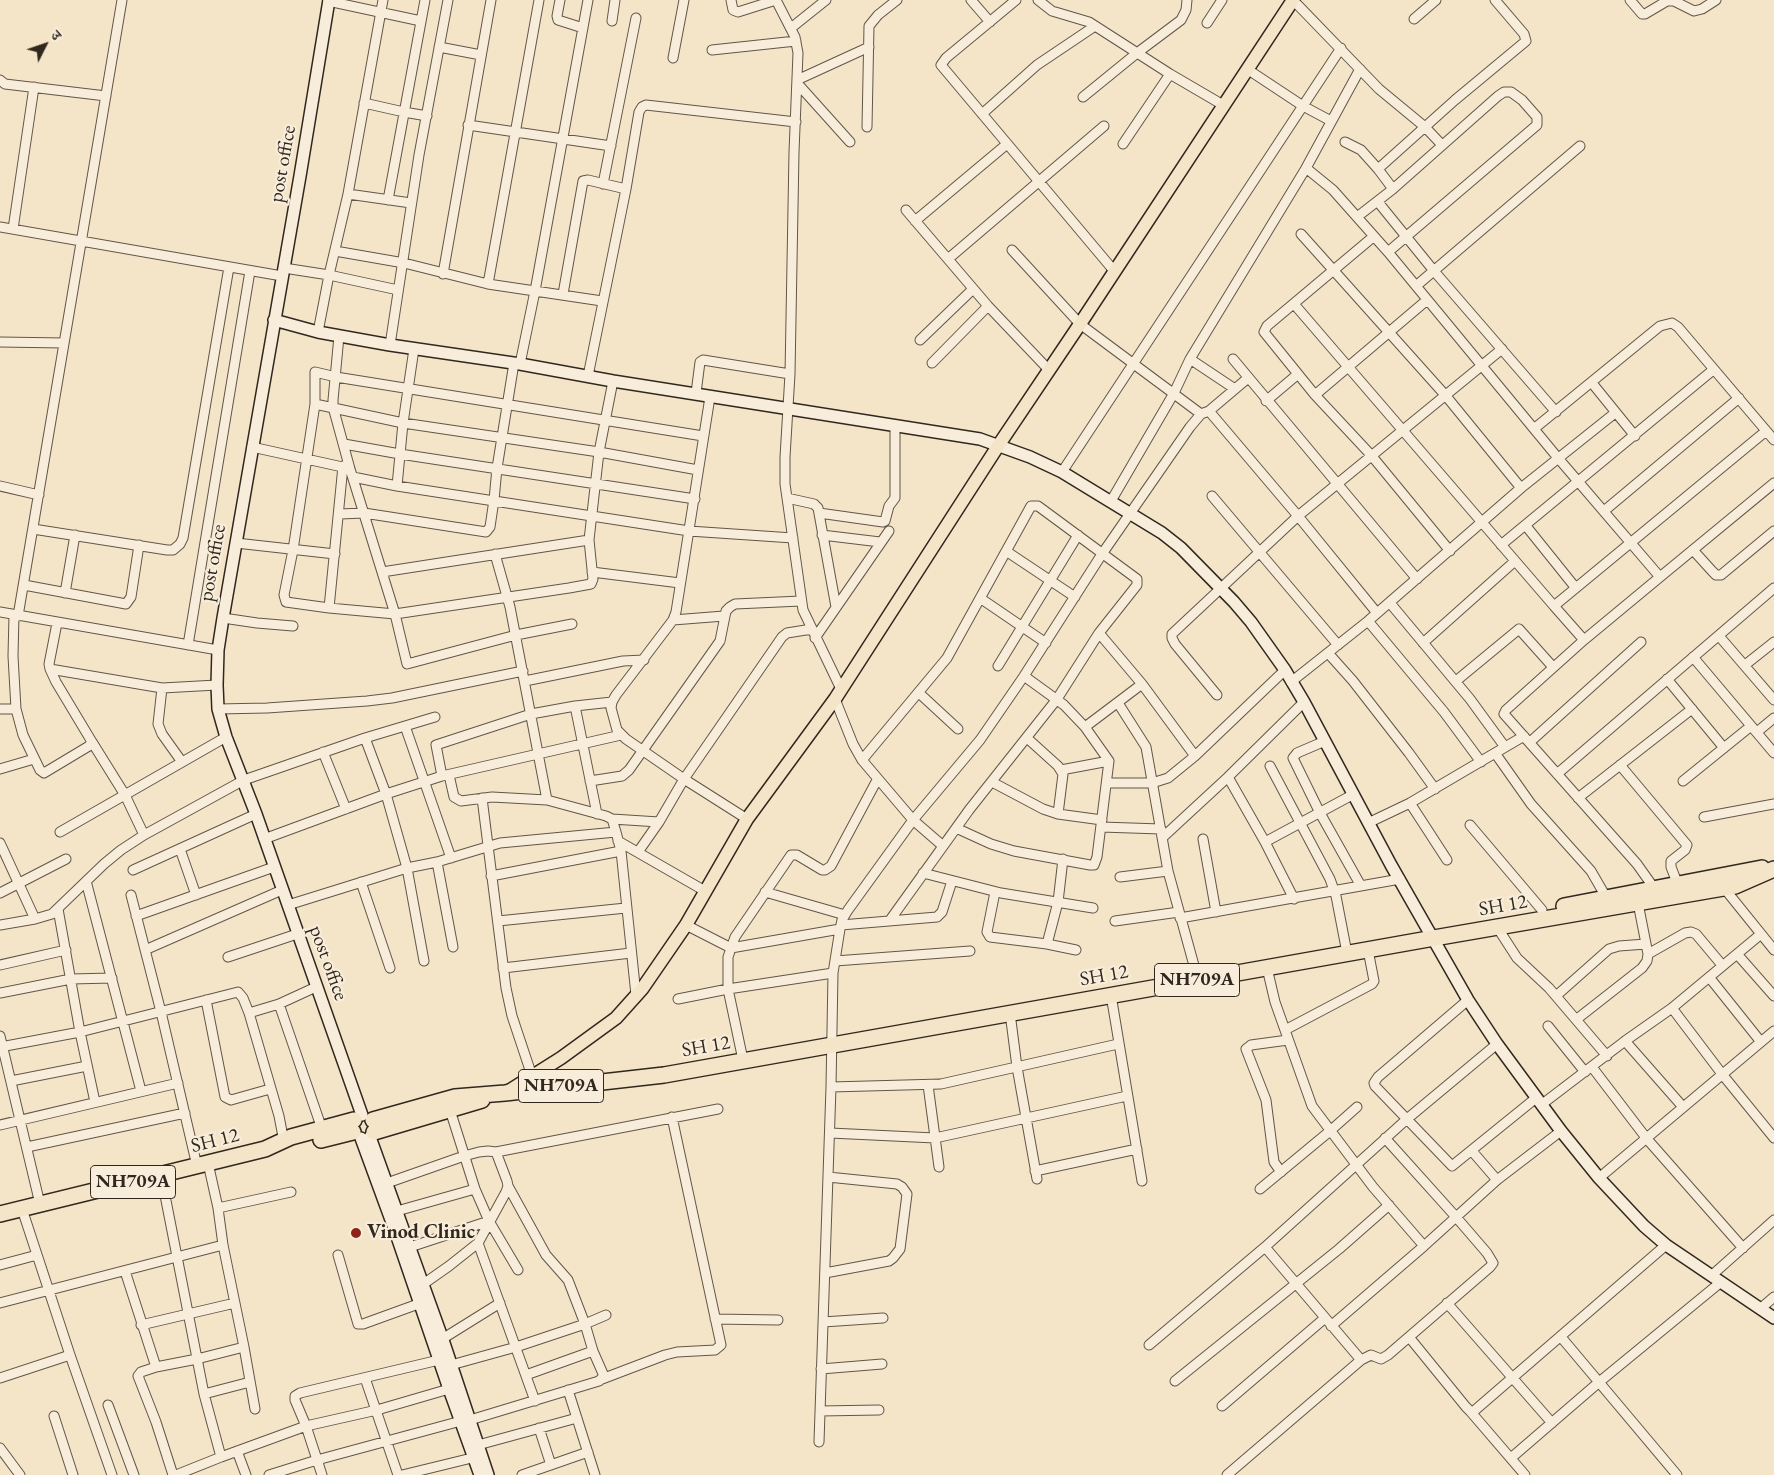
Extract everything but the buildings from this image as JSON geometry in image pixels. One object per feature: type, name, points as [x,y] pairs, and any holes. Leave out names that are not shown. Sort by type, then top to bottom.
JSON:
[{"type":"highway","name":"SH 12","points":[[832,1040],[1010,1013],[1111,995],[1197,976],[1267,968],[1346,949],[1368,950],[1432,934],[1606,897],[1678,885],[1737,872],[1774,868]]},
{"type":"highway","name":"SH 12","points":[[0,1214],[285,1144],[322,1129],[364,1128],[454,1096],[505,1093],[664,1075],[742,1056],[1346,949],[1432,934],[1496,927],[1735,886],[1774,868]]},
{"type":"highway","name":"SH 12","points":[[285,1144],[294,1147],[364,1128],[450,1110],[505,1093]]},
{"type":"main road","points":[[505,1093],[561,1058],[616,1018],[636,995],[686,925],[747,820],[838,694],[1048,369],[1115,272],[1293,0]]},
{"type":"street","points":[[92,742],[89,746],[44,773],[40,770],[24,735],[16,709],[13,656],[16,616],[24,584],[122,0]]},
{"type":"street","points":[[318,332],[348,194],[383,0]]},
{"type":"street","points":[[388,200],[424,0]]},
{"type":"street","points":[[390,346],[404,263],[411,203],[448,0]]},
{"type":"street","points":[[443,274],[491,0]]},
{"type":"street","points":[[488,284],[539,0]]},
{"type":"street","points":[[560,0],[558,20],[583,28]]},
{"type":"street","points":[[340,514],[364,513],[486,532],[490,527],[507,404],[535,290],[588,0]]},
{"type":"street","points":[[612,21],[615,0]]},
{"type":"street","points":[[673,58],[684,0]]},
{"type":"street","points":[[731,0],[733,10],[738,12],[776,0],[791,28],[798,53],[794,152],[790,374],[784,457],[787,498],[802,601],[807,620],[838,694],[853,744],[862,760],[877,780],[913,820],[943,846]]},
{"type":"street","points":[[791,28],[826,0]]},
{"type":"street","points":[[868,127],[869,26],[878,15],[897,0]]},
{"type":"street","points":[[971,0],[990,22]]},
{"type":"street","points":[[1016,0],[946,58],[941,65],[1115,272]]},
{"type":"street","points":[[1038,0],[1052,10],[1095,26],[1223,105]]},
{"type":"street","points":[[1083,97],[1181,20],[1186,10],[1187,0]]},
{"type":"street","points":[[1207,23],[1222,0]]},
{"type":"street","points":[[1293,0],[1379,89],[1425,127],[1442,145]]},
{"type":"street","points":[[1414,20],[1436,0]]},
{"type":"street","points":[[1378,169],[1526,41],[1524,34],[1495,0]]},
{"type":"street","points":[[1630,0],[1642,14],[1667,1],[1694,11],[1702,9],[1716,0]]},
{"type":"street","points":[[329,1],[421,21]]},
{"type":"street","name":"post office","points":[[329,1],[222,618],[216,685],[218,709],[226,737],[244,780],[364,1128]]},
{"type":"street","points":[[604,184],[636,18]]},
{"type":"street","points":[[982,114],[1037,65],[1095,26]]},
{"type":"street","points":[[712,50],[796,41]]},
{"type":"street","points":[[439,47],[481,55]]},
{"type":"street","points":[[797,81],[869,47]]},
{"type":"street","points":[[1062,472],[1341,48]]},
{"type":"street","points":[[1247,69],[1304,106],[1332,121]]},
{"type":"street","points":[[1111,501],[1174,392],[1190,359],[1306,168],[1360,69]]},
{"type":"street","points":[[1122,144],[1170,74]]},
{"type":"street","points":[[0,80],[4,84],[106,96]]},
{"type":"street","points":[[797,81],[850,142]]},
{"type":"street","points":[[13,229],[34,87]]},
{"type":"street","points":[[1357,218],[1378,202],[1504,92],[1511,92],[1522,100],[1537,117],[1537,125],[1388,252]]},
{"type":"street","points":[[364,103],[427,116]]},
{"type":"street","points":[[588,376],[626,189],[639,112],[642,107],[646,105],[796,122]]},
{"type":"street","points":[[468,125],[611,146]]},
{"type":"street","points":[[948,259],[1104,126]]},
{"type":"street","points":[[1345,142],[1360,150],[1393,189]]},
{"type":"street","points":[[915,221],[1007,144]]},
{"type":"street","points":[[1416,286],[1580,146]]},
{"type":"street","points":[[1306,168],[1333,190],[1373,238],[1388,252],[1577,481],[1660,577]]},
{"type":"street","points":[[563,294],[582,184],[586,180],[626,189]]},
{"type":"street","points":[[348,194],[411,203]]},
{"type":"street","points":[[1378,202],[1556,412]]},
{"type":"street","points":[[906,210],[988,306],[1048,369]]},
{"type":"street","points":[[0,227],[250,271],[329,275],[398,290]]},
{"type":"street","points":[[1301,234],[1446,396],[1521,488]]},
{"type":"street","points":[[1373,238],[1268,326],[1264,332],[1315,395],[1371,455],[1450,551]]},
{"type":"street","points":[[1012,250],[1080,324],[1205,412],[1298,516],[1377,613]]},
{"type":"street","points":[[335,251],[404,263],[488,284],[602,300]]},
{"type":"street","points":[[33,529],[173,550],[180,544],[183,538],[229,267]]},
{"type":"street","points":[[188,645],[250,271]]},
{"type":"street","points":[[920,340],[973,289]]},
{"type":"street","points":[[1315,395],[1427,300]]},
{"type":"street","points":[[1294,304],[1584,640]]},
{"type":"street","points":[[932,363],[988,306]]},
{"type":"street","points":[[274,320],[318,332],[390,346],[517,364],[788,410],[964,436],[1030,457],[1062,472],[1162,533],[1181,548],[1252,622],[1304,702],[1368,823],[1468,1000],[1497,1044],[1561,1131],[1598,1178],[1644,1226],[1666,1245],[1774,1318]]},
{"type":"street","points":[[1534,428],[1592,383],[1660,326],[1672,323],[1678,327],[1774,440]]},
{"type":"street","points":[[339,336],[334,407],[349,471],[395,614],[407,664],[516,636],[572,624]]},
{"type":"street","points":[[0,342],[64,343]]},
{"type":"street","points":[[397,486],[403,422],[414,349]]},
{"type":"street","points":[[1217,695],[1172,638],[1172,634],[1298,516],[1502,349]]},
{"type":"street","points":[[1190,359],[1235,389]]},
{"type":"street","points":[[1233,359],[1266,401],[1417,579]]},
{"type":"street","points":[[696,393],[700,362],[703,360],[790,374]]},
{"type":"street","points":[[1501,545],[1714,370]]},
{"type":"street","points":[[613,381],[605,420],[599,452],[595,482],[589,540],[593,579],[591,584],[395,614],[288,603],[285,600],[284,595],[308,460],[315,404],[315,372],[336,377],[408,388],[507,404],[605,420],[704,436]]},
{"type":"street","points":[[1266,401],[1298,374]]},
{"type":"street","points":[[819,1442],[830,1133],[833,973],[840,927],[845,915],[913,820],[980,740],[1046,643],[1102,554],[1190,427],[1205,412],[1248,378]]},
{"type":"street","points":[[1592,383],[1635,436]]},
{"type":"street","points":[[710,397],[680,583],[678,606],[673,620],[612,702],[612,714],[621,735],[747,820]]},
{"type":"street","points":[[1604,511],[1739,398]]},
{"type":"street","points":[[315,404],[403,422],[599,452],[698,470]]},
{"type":"street","points":[[1291,682],[1390,603],[1521,488],[1615,412]]},
{"type":"street","points":[[819,513],[885,521],[888,506],[894,498],[895,425]]},
{"type":"street","points":[[1554,606],[1766,431]]},
{"type":"street","points":[[344,444],[695,499]]},
{"type":"street","points":[[252,447],[349,471],[397,486],[689,531],[793,538]]},
{"type":"street","points":[[330,608],[340,514],[349,471]]},
{"type":"street","points":[[1654,888],[1637,864],[1506,717],[1504,712],[1584,640],[1774,483]]},
{"type":"street","points":[[0,486],[39,495]]},
{"type":"street","points":[[1212,496],[1338,645]]},
{"type":"street","points":[[787,498],[814,504],[819,513],[836,607]]},
{"type":"street","points":[[862,760],[946,658],[1028,510],[1034,505],[1135,576],[1138,582],[1099,633],[1057,699],[956,828],[890,920]]},
{"type":"street","points":[[1526,526],[1575,587]]},
{"type":"street","points":[[814,634],[836,607],[889,531]]},
{"type":"street","points":[[1693,550],[1716,575],[1721,575],[1774,531]]},
{"type":"street","points":[[65,593],[75,535]]},
{"type":"street","points":[[822,535],[880,542]]},
{"type":"street","points":[[998,666],[1078,535]]},
{"type":"street","points":[[382,572],[589,540]]},
{"type":"street","points":[[236,543],[335,554]]},
{"type":"street","points":[[24,584],[126,604],[131,597],[139,545]]},
{"type":"street","points":[[1006,551],[1075,597]]},
{"type":"street","points":[[496,554],[516,636],[547,800]]},
{"type":"street","points":[[1423,643],[1515,561]]},
{"type":"street","points":[[592,572],[680,583]]},
{"type":"street","points":[[1558,774],[1774,588]]},
{"type":"street","points":[[980,598],[1046,643]]},
{"type":"street","points":[[590,781],[622,776],[629,770],[720,640],[726,611],[735,604],[802,601]]},
{"type":"street","points":[[1390,603],[1456,681],[1505,747]]},
{"type":"street","points":[[0,612],[218,650]]},
{"type":"street","points":[[673,620],[724,616]]},
{"type":"street","points":[[222,618],[294,626]]},
{"type":"street","points":[[1368,621],[1444,712],[1481,762]]},
{"type":"street","points":[[57,623],[49,664],[50,669],[125,795],[144,835]]},
{"type":"street","points":[[1456,681],[1519,629],[1553,667]]},
{"type":"street","points":[[638,852],[659,822],[684,779],[782,637],[787,633],[814,634]]},
{"type":"street","points":[[1099,633],[1142,684],[1195,756]]},
{"type":"street","points":[[1719,636],[1774,700]]},
{"type":"street","points":[[1368,823],[1410,803],[1505,747],[1527,739],[1642,642]]},
{"type":"street","points":[[1745,665],[1774,642]]},
{"type":"street","points":[[1328,653],[1353,681],[1415,760],[1434,789]]},
{"type":"street","points":[[1693,657],[1774,753]]},
{"type":"street","points":[[218,709],[376,700],[623,660],[644,660]]},
{"type":"street","points":[[50,669],[162,688],[216,685]]},
{"type":"street","points":[[1107,783],[1152,783],[1168,778],[1195,756],[1284,670]]},
{"type":"street","points":[[956,828],[1014,852],[1094,865],[1097,857],[1109,761],[1085,727],[1057,699],[1024,676]]},
{"type":"street","points":[[1667,679],[1724,748]]},
{"type":"street","points":[[1085,727],[1142,684]]},
{"type":"street","points":[[162,688],[158,719],[160,729],[182,762]]},
{"type":"street","points":[[919,693],[958,728]]},
{"type":"street","points":[[612,702],[530,714],[436,745],[452,793],[457,800],[461,801],[500,797],[547,800],[612,819],[659,822]]},
{"type":"street","points":[[992,782],[1034,806],[1058,814],[1161,833],[1228,777],[1304,702]]},
{"type":"street","points":[[1118,703],[1146,747],[1168,871],[1197,976]]},
{"type":"street","points":[[575,706],[597,814]]},
{"type":"street","points":[[0,709],[16,709]]},
{"type":"street","points":[[1578,798],[1692,709]]},
{"type":"street","points":[[0,925],[46,916],[58,909],[112,857],[144,835],[244,780],[364,738],[436,717]]},
{"type":"street","points":[[1683,781],[1724,748],[1774,718]]},
{"type":"street","points":[[404,726],[451,858]]},
{"type":"street","points":[[264,839],[424,782],[538,753],[621,735]]},
{"type":"street","points":[[60,832],[226,737]]},
{"type":"street","points":[[364,738],[386,794],[408,868],[424,961]]},
{"type":"street","points":[[1027,738],[1061,770],[1063,779],[1058,814]]},
{"type":"street","points":[[1325,741],[1297,753],[1293,758],[1320,813],[1361,886]]},
{"type":"street","points":[[323,752],[346,809]]},
{"type":"street","points":[[1495,753],[1531,804],[1585,863],[1606,897]]},
{"type":"street","points":[[0,769],[34,759]]},
{"type":"street","points":[[1061,770],[1109,761]]},
{"type":"street","points":[[1620,765],[1687,845],[1671,861],[1671,867],[1678,885]]},
{"type":"street","points":[[1270,766],[1330,879],[1346,949]]},
{"type":"street","points":[[1228,777],[1265,842],[1294,899]]},
{"type":"street","points":[[742,1056],[728,989],[728,957],[739,929],[791,855],[797,855],[822,870],[828,869],[877,780]]},
{"type":"street","points":[[1265,842],[1354,794]]},
{"type":"street","points":[[482,798],[503,968],[512,1016],[532,1076]]},
{"type":"street","points":[[1410,803],[1447,860]]},
{"type":"street","points":[[1704,818],[1774,804]]},
{"type":"street","points":[[133,870],[256,814]]},
{"type":"street","points":[[612,819],[621,851],[636,995]]},
{"type":"street","points":[[1470,825],[1542,910]]},
{"type":"street","points":[[288,905],[360,882],[437,862],[488,846],[617,836],[638,852],[705,892]]},
{"type":"street","points":[[1203,839],[1216,912]]},
{"type":"street","points":[[0,843],[34,919]]},
{"type":"street","points":[[180,849],[196,895]]},
{"type":"street","points":[[491,876],[621,851]]},
{"type":"street","points":[[0,893],[66,859]]},
{"type":"street","points":[[1047,944],[1058,902],[1063,859]]},
{"type":"street","points":[[437,862],[453,947]]},
{"type":"street","points":[[136,916],[274,867]]},
{"type":"street","points":[[1120,877],[1168,871]]},
{"type":"street","points":[[923,873],[995,892],[1093,908]]},
{"type":"street","points":[[1115,921],[1216,912],[1400,879]]},
{"type":"street","points":[[86,880],[141,1091]]},
{"type":"street","points":[[686,925],[731,948],[840,927],[890,920],[937,917],[942,912],[952,881]]},
{"type":"street","points":[[360,882],[390,968]]},
{"type":"street","points":[[1724,888],[1774,950]]},
{"type":"street","points":[[145,950],[282,890]]},
{"type":"street","points":[[765,892],[845,915]]},
{"type":"street","points":[[995,892],[987,926],[987,935],[993,938],[1047,944],[1076,950]]},
{"type":"street","points":[[131,895],[185,1113],[218,1208],[223,1245],[255,1409]]},
{"type":"street","points":[[1577,1020],[1642,968],[1647,961],[1648,954],[1638,903]]},
{"type":"street","points":[[498,921],[626,908]]},
{"type":"street","points":[[58,909],[80,1032],[95,1102]]},
{"type":"street","points":[[1496,927],[1517,958],[1556,996],[1608,1056]]},
{"type":"street","points":[[1648,954],[1685,933],[1691,932],[1696,934],[1722,965]]},
{"type":"street","points":[[228,958],[297,934]]},
{"type":"street","points":[[1468,1000],[1374,1082],[1375,1086],[1452,1166],[1539,1102],[1608,1056],[1672,1008],[1761,934]]},
{"type":"street","points":[[1556,996],[1609,949],[1619,946],[1646,944]]},
{"type":"street","points":[[0,965],[66,950]]},
{"type":"street","points":[[1285,1030],[1372,984],[1374,981],[1368,950]]},
{"type":"street","points":[[835,961],[970,951]]},
{"type":"street","points":[[503,968],[631,953]]},
{"type":"street","points":[[1737,954],[1774,996]]},
{"type":"street","points":[[1267,968],[1275,1002],[1312,1106],[1356,1164],[1424,1246]]},
{"type":"street","points":[[678,1000],[728,989],[833,973]]},
{"type":"street","points":[[1709,977],[1761,1042]]},
{"type":"street","points":[[0,993],[70,979],[112,978]]},
{"type":"street","points":[[249,1013],[279,1004],[316,987]]},
{"type":"street","points":[[1,1047],[80,1032],[238,992],[243,998],[249,1013],[285,1144]]},
{"type":"street","points":[[1111,995],[1142,1181]]},
{"type":"street","points":[[206,1000],[225,1097],[231,1100],[270,1089]]},
{"type":"street","points":[[279,1004],[322,1129]]},
{"type":"street","points":[[1672,1008],[1774,1138]]},
{"type":"street","points":[[1010,1013],[1017,1067],[1036,1175],[1136,1149]]},
{"type":"street","points":[[1548,1026],[1743,1248]]},
{"type":"street","points":[[1598,1178],[1774,1031]]},
{"type":"street","points":[[0,1036],[1,1047],[11,1081],[40,1204]]},
{"type":"street","points":[[1281,1172],[1274,1162],[1264,1094],[1246,1049],[1251,1045],[1288,1040]]},
{"type":"street","points":[[1626,1041],[1683,1107]]},
{"type":"street","points":[[831,1087],[928,1085],[956,1081],[1118,1044]]},
{"type":"street","points":[[1149,1345],[1264,1247],[1385,1138],[1497,1044]]},
{"type":"street","points":[[11,1081],[87,1066]]},
{"type":"street","points":[[0,1125],[178,1083]]},
{"type":"street","points":[[928,1085],[939,1167]]},
{"type":"street","points":[[830,1133],[935,1138],[1127,1096]]},
{"type":"street","points":[[1260,1189],[1357,1107]]},
{"type":"street","points":[[387,1183],[479,1152],[496,1152],[718,1108]]},
{"type":"street","points":[[450,1110],[475,1188],[489,1221],[518,1270]]},
{"type":"street","points":[[27,1147],[185,1113]]},
{"type":"street","points":[[269,1475],[386,1440],[535,1401],[602,1379],[665,1355],[718,1350],[721,1345],[672,1117]]},
{"type":"street","points":[[364,1128],[387,1183],[410,1247],[439,1341],[440,1360],[449,1389],[465,1420],[488,1475]]},
{"type":"street","points":[[364,1128],[421,1303],[451,1365],[465,1420]]},
{"type":"street","points":[[1331,1326],[1497,1180],[1561,1131]]},
{"type":"street","points":[[1227,1475],[1361,1360],[1371,1355],[1384,1358],[1493,1263],[1487,1253],[1456,1217],[1385,1138]]},
{"type":"street","points":[[1472,1151],[1497,1180]]},
{"type":"street","points":[[496,1152],[508,1186],[546,1255],[568,1280],[593,1351],[603,1372],[604,1376],[602,1379]]},
{"type":"street","points":[[161,1175],[204,1394],[221,1457]]},
{"type":"street","points":[[825,1273],[889,1261],[893,1258],[900,1249],[907,1194],[902,1186],[897,1184],[828,1177]]},
{"type":"street","points":[[422,1285],[450,1266],[478,1242],[508,1186]]},
{"type":"street","points":[[397,1211],[475,1188]]},
{"type":"street","points":[[218,1208],[291,1192]]},
{"type":"street","points":[[1175,1381],[1339,1249],[1389,1205]]},
{"type":"street","points":[[22,1209],[112,1475]]},
{"type":"street","points":[[1511,1458],[1716,1279],[1743,1248],[1774,1220]]},
{"type":"street","points":[[410,1247],[489,1221]]},
{"type":"street","points":[[478,1242],[535,1401]]},
{"type":"street","points":[[0,1303],[223,1245]]},
{"type":"street","points":[[1470,1411],[1477,1409],[1666,1245]]},
{"type":"street","points":[[1264,1247],[1361,1360]]},
{"type":"street","points":[[0,1265],[37,1255]]},
{"type":"street","points":[[338,1255],[358,1324],[363,1324],[421,1303]]},
{"type":"street","points":[[125,1271],[156,1367]]},
{"type":"street","points":[[1760,1309],[1774,1297]]},
{"type":"street","points":[[141,1325],[235,1303]]},
{"type":"street","points":[[439,1341],[500,1303]]},
{"type":"street","points":[[1447,1303],[1552,1423]]},
{"type":"street","points":[[451,1365],[516,1347],[606,1315]]},
{"type":"street","points":[[715,1318],[778,1320]]},
{"type":"street","points":[[823,1322],[882,1318]]},
{"type":"street","points":[[1222,1406],[1325,1318]]},
{"type":"street","points":[[1409,1337],[1526,1475]]},
{"type":"street","points":[[1561,1337],[1677,1475]]},
{"type":"street","points":[[244,1347],[156,1367],[141,1372],[138,1376],[175,1475],[306,1426],[377,1410],[449,1389]]},
{"type":"street","points":[[526,1375],[593,1351]]},
{"type":"street","points":[[0,1378],[70,1355]]},
{"type":"street","points":[[322,1475],[295,1396],[300,1393],[440,1360]]},
{"type":"street","points":[[821,1369],[882,1364]]},
{"type":"street","points":[[365,1378],[398,1475]]},
{"type":"street","points":[[204,1394],[250,1382]]},
{"type":"street","points":[[568,1390],[596,1475]]},
{"type":"street","points":[[108,1405],[134,1475]]},
{"type":"street","points":[[820,1411],[879,1410]]},
{"type":"street","points":[[54,1416],[73,1475]]},
{"type":"street","points":[[402,1475],[427,1472],[539,1428],[577,1418]]},
{"type":"street","points":[[539,1428],[551,1465]]},
{"type":"street","points":[[0,1448],[20,1475]]},
{"type":"street","points":[[237,1451],[246,1475]]},
{"type":"street","points":[[522,1475],[588,1452]]},
{"type":"street","points":[[478,1453],[480,1475]]},
{"type":"place","name":"Vinod Clinic","points":[[356,1233]]}]
